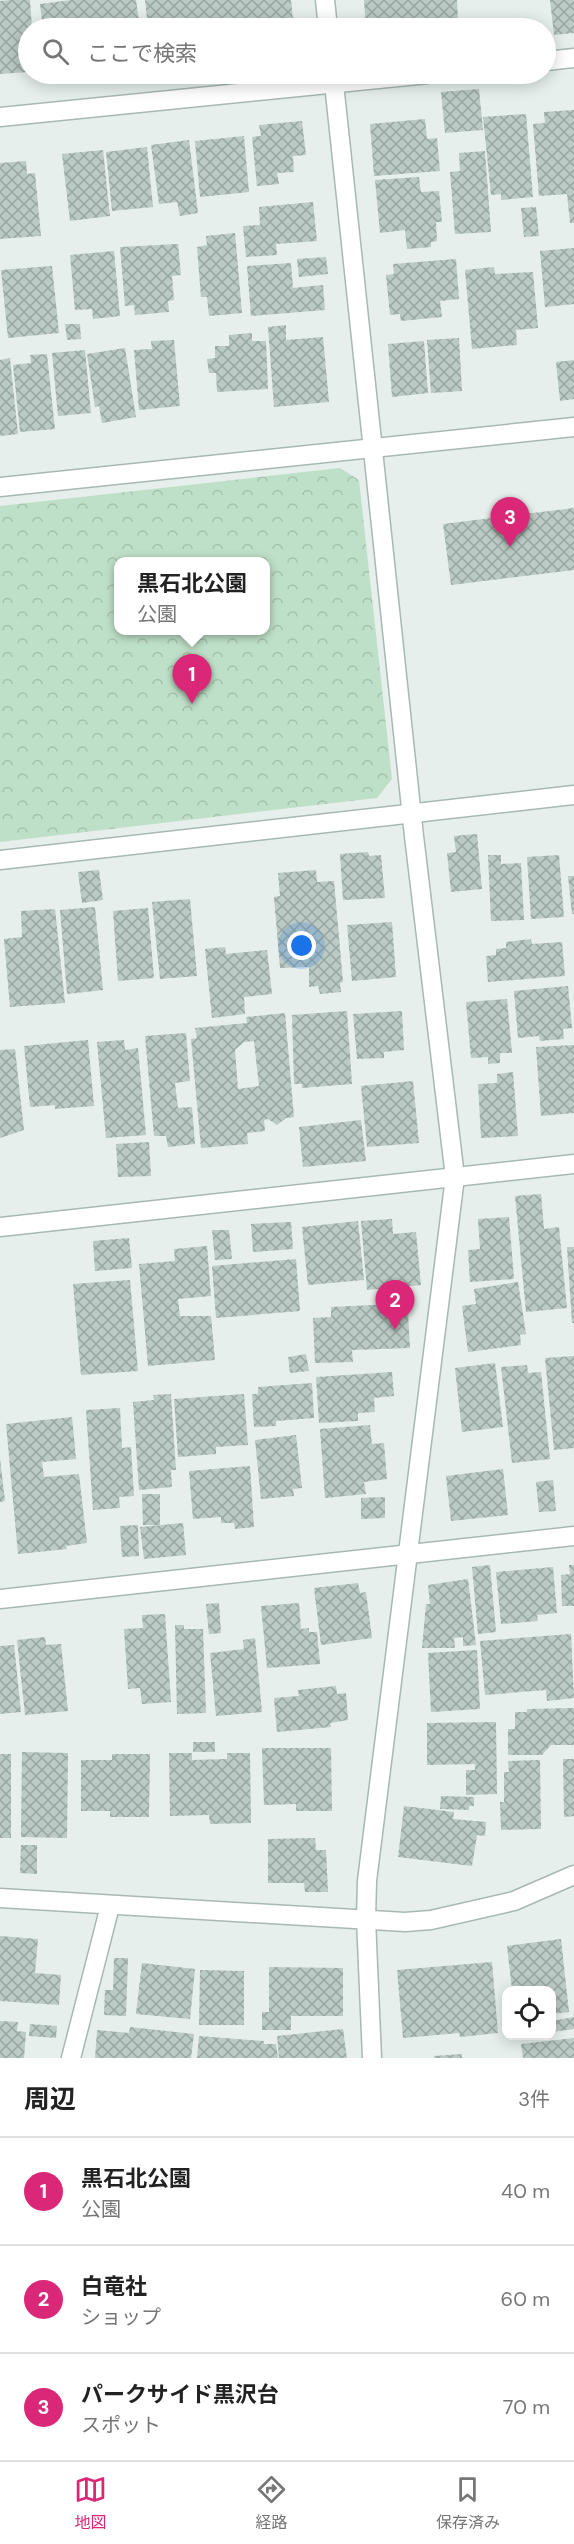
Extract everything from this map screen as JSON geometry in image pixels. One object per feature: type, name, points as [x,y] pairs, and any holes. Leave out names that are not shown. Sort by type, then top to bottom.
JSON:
[{"type":"street","points":[[325,0],[327,18]]},
{"type":"street","points":[[556,60],[574,58]]},
{"type":"street","points":[[0,117],[283,84]]},
{"type":"street","points":[[335,84],[412,813],[455,1177],[367,1881],[366,1919],[372,2058]]},
{"type":"street","points":[[0,487],[574,427]]},
{"type":"street","points":[[0,860],[574,795]]},
{"type":"street","points":[[0,1227],[574,1164]]},
{"type":"street","points":[[0,1599],[574,1536]]},
{"type":"street","points":[[0,1898],[110,1906],[366,1919],[431,1920],[514,1901],[574,1875]]},
{"type":"street","points":[[71,2058],[110,1906]]},
{"type":"green space","points":[[340,468],[359,480],[392,779],[377,798],[0,842],[0,506]]},
{"type":"building","points":[[30,0],[31,18],[18,18],[18,73],[0,74],[0,1]]},
{"type":"building","points":[[71,0],[136,0],[139,18],[42,18],[40,4]]},
{"type":"building","points":[[145,0],[291,0],[293,18],[147,18]]},
{"type":"building","points":[[364,0],[457,0],[458,18],[365,18]]},
{"type":"building","points":[[550,0],[574,0],[574,33],[556,35],[556,18],[552,18]]},
{"type":"building","points":[[479,89],[483,130],[445,133],[441,92]]},
{"type":"building","points":[[574,110],[574,223],[570,223],[567,194],[539,196],[533,124],[545,123],[544,112]]},
{"type":"building","points":[[526,114],[533,197],[501,200],[501,194],[491,195],[483,117]]},
{"type":"building","points":[[425,119],[427,139],[437,138],[440,171],[374,176],[370,124]]},
{"type":"building","points":[[302,121],[306,155],[293,156],[294,172],[277,173],[279,184],[257,186],[252,137],[261,136],[259,125]]},
{"type":"building","points":[[244,136],[249,192],[200,197],[195,141]]},
{"type":"building","points":[[189,140],[198,213],[180,216],[177,202],[159,204],[151,145]]},
{"type":"building","points":[[147,147],[153,207],[112,211],[106,152]]},
{"type":"building","points":[[103,150],[110,216],[70,221],[62,154]]},
{"type":"building","points":[[485,151],[491,232],[455,234],[450,172],[460,171],[459,153]]},
{"type":"building","points":[[26,161],[27,174],[35,173],[41,236],[0,239],[0,163]]},
{"type":"building","points":[[419,177],[421,192],[439,191],[442,222],[436,222],[437,241],[431,242],[431,247],[407,249],[405,230],[380,233],[375,180]]},
{"type":"building","points":[[313,202],[317,241],[276,244],[277,255],[246,257],[243,226],[260,225],[259,207]]},
{"type":"building","points":[[536,207],[539,236],[524,237],[521,208]]},
{"type":"building","points":[[235,233],[242,313],[209,316],[207,297],[201,297],[197,247],[207,245],[206,236]]},
{"type":"building","points":[[178,244],[181,275],[172,276],[174,300],[168,301],[169,312],[135,315],[134,305],[125,306],[120,247]]},
{"type":"building","points":[[574,248],[574,304],[545,307],[540,251]]},
{"type":"building","points":[[114,251],[120,316],[93,319],[92,309],[75,310],[70,255]]},
{"type":"building","points":[[326,257],[328,274],[299,277],[297,259]]},
{"type":"building","points":[[456,259],[459,299],[440,301],[442,317],[401,321],[400,314],[390,315],[386,275],[394,274],[393,264]]},
{"type":"building","points":[[291,263],[293,288],[323,285],[325,310],[251,316],[247,266]]},
{"type":"building","points":[[52,266],[59,333],[8,338],[1,270]]},
{"type":"building","points":[[494,267],[495,274],[533,272],[538,328],[516,330],[517,345],[472,349],[465,270]]},
{"type":"building","points":[[65,324],[80,324],[81,339],[67,340]]},
{"type":"building","points":[[286,325],[286,340],[323,337],[329,402],[274,407],[268,327]]},
{"type":"building","points":[[252,333],[252,341],[266,341],[268,389],[217,392],[216,373],[209,373],[207,359],[215,358],[215,346],[229,346],[229,335]]},
{"type":"building","points":[[459,338],[462,391],[431,393],[427,340]]},
{"type":"building","points":[[174,340],[180,406],[139,410],[134,350],[152,349],[151,341]]},
{"type":"building","points":[[424,341],[428,393],[392,397],[388,344]]},
{"type":"building","points":[[125,348],[136,417],[102,423],[99,406],[95,407],[87,354]]},
{"type":"building","points":[[85,350],[91,413],[58,416],[52,353]]},
{"type":"building","points":[[47,354],[55,429],[20,432],[13,365],[31,363],[30,355]]},
{"type":"building","points":[[10,358],[18,434],[0,436],[0,360]]},
{"type":"building","points":[[574,360],[574,399],[560,401],[556,362]]},
{"type":"building","points":[[574,508],[574,570],[451,585],[443,524]]},
{"type":"building","points":[[477,834],[482,889],[451,892],[447,853],[456,852],[454,836]]},
{"type":"building","points":[[368,852],[369,856],[381,855],[385,898],[343,900],[340,854]]},
{"type":"building","points":[[488,855],[501,855],[501,864],[521,863],[524,920],[491,921]]},
{"type":"building","points":[[559,855],[564,917],[531,919],[527,857]]},
{"type":"building","points":[[99,870],[103,900],[82,903],[78,872]]},
{"type":"building","points":[[316,870],[317,882],[334,881],[343,982],[340,983],[341,992],[320,994],[318,986],[309,987],[309,967],[280,968],[274,897],[280,896],[278,873]]},
{"type":"building","points":[[568,876],[574,876],[574,914],[572,914]]},
{"type":"building","points":[[190,899],[197,976],[160,979],[152,902]]},
{"type":"building","points":[[95,907],[103,990],[67,994],[60,910]]},
{"type":"building","points":[[148,908],[154,978],[118,981],[113,911]]},
{"type":"building","points":[[55,909],[65,1003],[10,1007],[4,939],[22,937],[21,911]]},
{"type":"building","points":[[392,922],[396,977],[352,981],[347,925]]},
{"type":"building","points":[[531,939],[532,944],[562,942],[565,976],[488,982],[486,956],[496,955],[496,949],[506,948],[506,942]]},
{"type":"building","points":[[225,947],[226,954],[267,950],[272,994],[244,997],[245,1014],[212,1018],[205,949]]},
{"type":"building","points":[[568,986],[572,1028],[563,1029],[564,1039],[540,1041],[539,1036],[518,1038],[514,991]]},
{"type":"building","points":[[507,999],[512,1053],[500,1053],[500,1063],[488,1064],[488,1057],[471,1058],[466,1002]]},
{"type":"building","points":[[347,1011],[352,1084],[302,1088],[302,1084],[294,1084],[292,1015]]},
{"type":"building","points":[[402,1011],[404,1050],[384,1052],[384,1058],[357,1059],[353,1014]]},
{"type":"building","points":[[285,1013],[294,1117],[286,1118],[277,1125],[268,1119],[264,1120],[265,1131],[247,1133],[248,1144],[201,1148],[191,1039],[197,1038],[195,1028],[247,1023],[246,1017]],"holes":[[[254,1041],[259,1086],[238,1089],[235,1050],[244,1042]]]},
{"type":"building","points":[[186,1033],[190,1081],[175,1083],[178,1108],[192,1107],[195,1144],[168,1147],[166,1136],[154,1136],[145,1036]]},
{"type":"building","points":[[88,1040],[94,1106],[55,1109],[55,1105],[30,1107],[24,1046]]},
{"type":"building","points":[[124,1040],[125,1050],[138,1048],[146,1135],[106,1138],[97,1042]]},
{"type":"building","points":[[574,1045],[574,1113],[541,1116],[536,1047]]},
{"type":"building","points":[[15,1049],[24,1130],[0,1138],[0,1050]]},
{"type":"building","points":[[513,1072],[518,1136],[481,1138],[478,1084],[497,1083],[497,1074]]},
{"type":"building","points":[[413,1081],[419,1143],[367,1147],[361,1086]]},
{"type":"building","points":[[361,1120],[366,1161],[303,1167],[299,1127]]},
{"type":"building","points":[[149,1142],[151,1176],[118,1177],[116,1144]]},
{"type":"building","points":[[541,1194],[544,1229],[559,1227],[567,1308],[526,1312],[515,1196]]},
{"type":"building","points":[[509,1217],[514,1279],[470,1282],[468,1250],[480,1249],[478,1219]]},
{"type":"building","points":[[392,1219],[393,1234],[416,1232],[421,1285],[367,1290],[361,1221]]},
{"type":"building","points":[[358,1221],[364,1280],[308,1285],[302,1227]]},
{"type":"building","points":[[291,1222],[293,1249],[253,1252],[251,1224]]},
{"type":"building","points":[[212,1230],[229,1230],[232,1259],[215,1260]]},
{"type":"building","points":[[129,1238],[132,1268],[95,1271],[93,1241]]},
{"type":"building","points":[[207,1246],[211,1296],[178,1299],[180,1316],[211,1316],[215,1360],[148,1366],[139,1264],[175,1261],[174,1249]]},
{"type":"building","points":[[567,1247],[574,1247],[574,1323],[572,1323]]},
{"type":"building","points":[[296,1259],[300,1311],[216,1318],[212,1266]]},
{"type":"building","points":[[130,1280],[138,1371],[81,1375],[73,1284]]},
{"type":"building","points":[[518,1282],[526,1334],[520,1335],[521,1345],[468,1352],[462,1306],[476,1304],[474,1289]]},
{"type":"building","points":[[393,1304],[393,1313],[408,1313],[410,1348],[352,1350],[353,1362],[315,1363],[313,1318],[331,1317],[331,1307]]},
{"type":"building","points":[[306,1354],[309,1371],[290,1373],[288,1357]]},
{"type":"building","points":[[574,1356],[574,1448],[554,1450],[545,1358]]},
{"type":"building","points":[[495,1363],[503,1427],[462,1432],[455,1368]]},
{"type":"building","points":[[527,1365],[528,1373],[541,1372],[550,1459],[512,1463],[501,1367]]},
{"type":"building","points":[[392,1372],[394,1396],[374,1398],[375,1412],[358,1413],[358,1421],[319,1423],[316,1377]]},
{"type":"building","points":[[312,1383],[314,1418],[276,1421],[276,1426],[254,1427],[252,1394],[258,1394],[258,1387]]},
{"type":"building","points":[[171,1394],[176,1470],[171,1470],[172,1487],[139,1490],[133,1402],[154,1400],[153,1395]]},
{"type":"building","points":[[244,1394],[248,1445],[216,1447],[216,1454],[178,1457],[174,1399]]},
{"type":"building","points":[[120,1408],[122,1448],[131,1447],[134,1496],[119,1497],[120,1508],[93,1510],[86,1410]]},
{"type":"building","points":[[72,1417],[76,1459],[42,1462],[44,1477],[79,1474],[87,1543],[66,1546],[67,1549],[18,1554],[6,1424]]},
{"type":"building","points":[[370,1425],[372,1444],[384,1443],[387,1479],[364,1482],[366,1494],[325,1498],[320,1429]]},
{"type":"building","points":[[296,1435],[302,1488],[293,1489],[294,1496],[261,1499],[255,1440]]},
{"type":"building","points":[[0,1458],[5,1501],[0,1502]]},
{"type":"building","points":[[250,1466],[254,1527],[235,1529],[234,1523],[221,1523],[221,1517],[193,1519],[189,1471]]},
{"type":"building","points":[[503,1469],[508,1515],[451,1521],[446,1476]]},
{"type":"building","points":[[553,1480],[556,1511],[539,1512],[536,1482]]},
{"type":"building","points":[[142,1494],[160,1494],[160,1525],[143,1525]]},
{"type":"building","points":[[385,1497],[385,1518],[361,1519],[361,1498]]},
{"type":"building","points":[[183,1523],[186,1555],[144,1559],[140,1527]]},
{"type":"building","points":[[138,1525],[139,1556],[122,1557],[120,1526]]},
{"type":"building","points":[[490,1565],[496,1632],[478,1634],[472,1567]]},
{"type":"building","points":[[569,1565],[574,1565],[574,1606],[562,1606],[561,1575],[570,1574]]},
{"type":"building","points":[[553,1567],[557,1613],[537,1615],[538,1621],[501,1624],[496,1572]]},
{"type":"building","points":[[468,1579],[476,1645],[463,1646],[463,1637],[454,1638],[455,1648],[422,1648],[426,1604],[430,1604],[428,1585]]},
{"type":"building","points":[[358,1583],[360,1593],[366,1592],[372,1638],[321,1645],[314,1588]]},
{"type":"building","points":[[219,1603],[221,1633],[209,1634],[206,1604]]},
{"type":"building","points":[[299,1603],[301,1629],[309,1628],[309,1632],[317,1632],[320,1664],[267,1668],[261,1606]]},
{"type":"building","points":[[165,1614],[171,1702],[142,1704],[140,1688],[128,1689],[124,1629],[143,1628],[142,1615]]},
{"type":"building","points":[[175,1625],[184,1625],[184,1629],[203,1629],[206,1713],[177,1714]]},
{"type":"building","points":[[571,1634],[574,1698],[547,1701],[546,1690],[485,1695],[480,1641]]},
{"type":"building","points":[[45,1637],[46,1645],[61,1644],[68,1711],[25,1715],[17,1640]]},
{"type":"building","points":[[255,1638],[262,1712],[216,1716],[210,1653],[244,1649],[243,1640]]},
{"type":"building","points":[[14,1645],[21,1712],[0,1714],[0,1646]]},
{"type":"building","points":[[477,1650],[480,1709],[431,1712],[428,1653]]},
{"type":"building","points":[[336,1686],[337,1694],[346,1693],[348,1720],[330,1723],[331,1727],[277,1732],[274,1698],[299,1696],[298,1690]]},
{"type":"building","points":[[574,1708],[574,1745],[551,1745],[542,1755],[508,1755],[508,1729],[515,1729],[515,1712],[527,1712],[527,1709]]},
{"type":"building","points":[[496,1722],[497,1794],[466,1795],[466,1770],[475,1770],[475,1764],[427,1765],[427,1723]]},
{"type":"building","points":[[193,1742],[215,1742],[215,1752],[193,1752]]},
{"type":"building","points":[[262,1748],[331,1748],[332,1811],[296,1811],[296,1804],[264,1805]]},
{"type":"building","points":[[22,1752],[68,1753],[67,1838],[21,1837]]},
{"type":"building","points":[[169,1753],[192,1753],[192,1760],[227,1759],[227,1753],[250,1753],[251,1823],[210,1824],[209,1815],[170,1816]]},
{"type":"building","points":[[0,1754],[11,1754],[11,1838],[0,1838]]},
{"type":"building","points":[[112,1754],[150,1754],[149,1817],[110,1817],[110,1811],[81,1811],[81,1760],[112,1760]]},
{"type":"building","points":[[563,1759],[574,1759],[574,1816],[564,1817]]},
{"type":"building","points":[[540,1760],[541,1829],[501,1830],[500,1802],[504,1802],[504,1772],[509,1772],[508,1761]]},
{"type":"building","points":[[441,1796],[474,1797],[474,1806],[469,1806],[469,1810],[440,1809]]},
{"type":"building","points":[[404,1806],[454,1812],[453,1819],[486,1822],[485,1836],[477,1835],[472,1866],[398,1857]]},
{"type":"building","points":[[315,1838],[316,1850],[326,1850],[328,1892],[305,1892],[304,1883],[268,1883],[268,1839]]},
{"type":"building","points":[[21,1845],[37,1845],[37,1874],[20,1873]]},
{"type":"building","points":[[0,1936],[38,1939],[35,1973],[61,1975],[59,2005],[0,2001]]},
{"type":"building","points":[[561,1939],[569,2012],[556,2014],[556,1986],[512,1986],[507,1946]]},
{"type":"building","points":[[114,1958],[128,1958],[126,2016],[104,2015],[105,1990],[113,1990]]},
{"type":"building","points":[[492,1962],[498,2033],[460,2037],[459,2033],[403,2038],[397,1970]]},
{"type":"building","points":[[142,1963],[195,1969],[190,2019],[136,2014]]},
{"type":"building","points":[[269,1967],[343,1968],[343,2016],[291,2016],[291,2030],[262,2030],[262,2012],[269,2012]]},
{"type":"building","points":[[200,1970],[244,1971],[244,2025],[199,2025]]},
{"type":"building","points":[[574,2017],[574,2029],[556,2031],[556,2020]]},
{"type":"building","points":[[0,2021],[18,2022],[17,2031],[26,2032],[24,2058],[0,2058]]},
{"type":"building","points":[[30,2024],[57,2026],[56,2038],[29,2036]]},
{"type":"building","points":[[130,2027],[194,2034],[191,2058],[95,2058],[97,2030],[129,2033]]},
{"type":"building","points":[[343,2029],[347,2058],[279,2058],[277,2036]]},
{"type":"building","points":[[199,2036],[276,2044],[278,2058],[197,2058]]},
{"type":"building","points":[[574,2038],[574,2058],[523,2058],[521,2044]]},
{"type":"building","points":[[462,2054],[462,2058],[434,2058],[434,2056]]},
{"type":"place","name":"パークサイド黒沢台","points":[[510,547]]},
{"type":"place","name":"黒石北公園","points":[[192,704]]},
{"type":"place","name":"白竜社","points":[[395,1330]]}]
